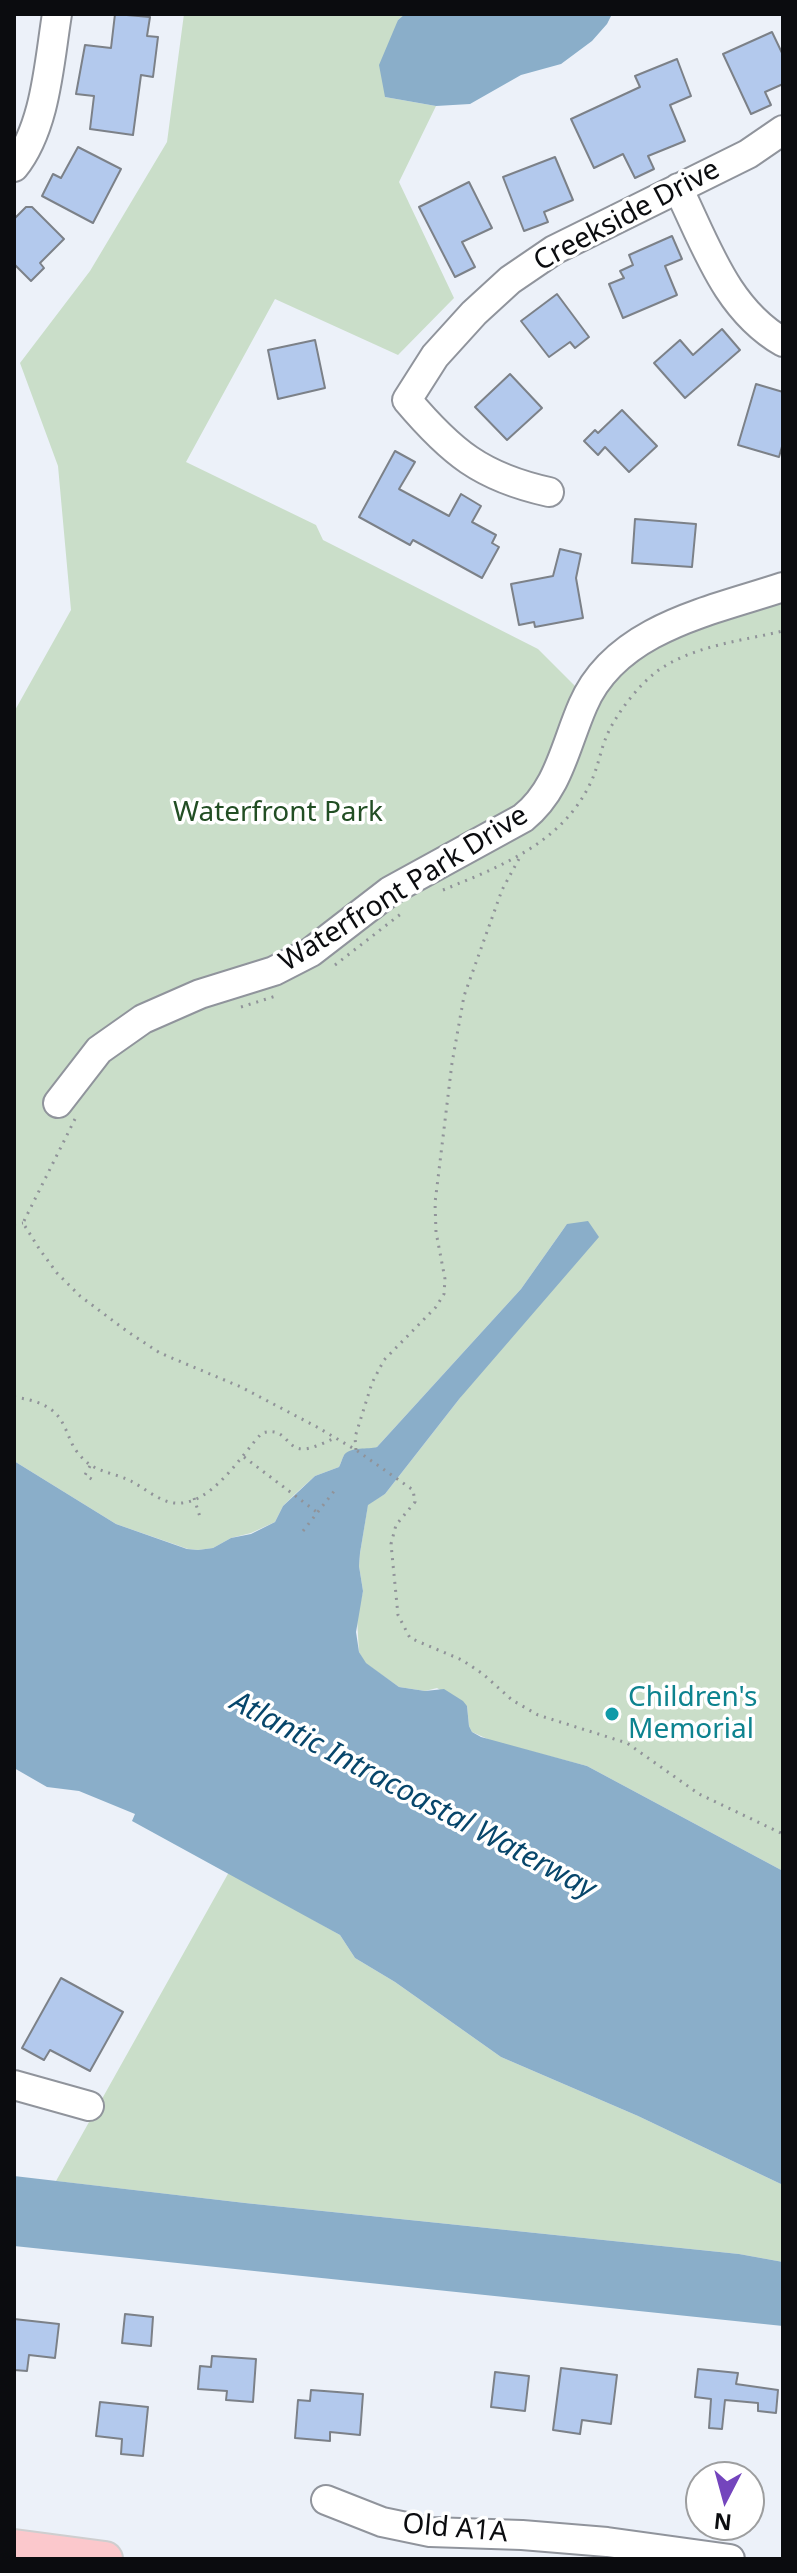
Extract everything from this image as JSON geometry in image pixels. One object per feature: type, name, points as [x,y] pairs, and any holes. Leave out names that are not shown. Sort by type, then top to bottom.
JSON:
[{"type":"main road","points":[[14,2547],[105,2559]]},
{"type":"street","points":[[14,167],[22,157],[42,106],[57,14]]},
{"type":"street","name":"Creekside Drive","points":[[549,492],[514,485],[478,467],[438,437],[407,400],[435,356],[474,313],[510,280],[554,250],[748,154],[783,130]]},
{"type":"street","points":[[678,188],[728,288],[743,310],[759,328],[783,342]]},
{"type":"street","name":"Waterfront Park Drive","points":[[68,1108],[99,1050],[143,1019],[200,994],[274,971],[311,952],[390,891],[534,809],[550,789],[584,703],[599,676],[632,646],[669,626],[783,587]]},
{"type":"street","points":[[14,2085],[89,2106]]},
{"type":"street","name":"Old A1A","points":[[326,2500],[382,2522],[430,2532],[607,2542],[730,2559]]},
{"type":"path","points":[[436,893],[520,857],[562,822],[587,790],[615,719],[655,673],[682,658],[783,631]]},
{"type":"path","points":[[356,1450],[355,1437],[372,1383],[384,1360],[436,1307],[444,1294],[445,1279],[436,1232],[435,1203],[452,1063],[464,996],[502,890],[520,857]]},
{"type":"path","points":[[329,969],[404,911]]},
{"type":"path","points":[[233,1009],[286,992]]},
{"type":"path","points":[[23,1223],[68,1108]]},
{"type":"path","points":[[14,1224],[23,1223]]},
{"type":"path","points":[[23,1223],[57,1273],[80,1296],[128,1332],[160,1353],[241,1387],[335,1438],[413,1490],[415,1502],[396,1525],[391,1544],[398,1615],[410,1638],[462,1660],[512,1700],[538,1715],[627,1743],[699,1794],[783,1834]]},
{"type":"path","points":[[14,1397],[46,1406],[61,1419],[74,1447],[90,1466],[126,1479],[170,1502],[194,1498],[224,1480],[267,1431],[281,1433],[292,1445],[301,1449],[335,1438]]},
{"type":"path","points":[[41,1414],[46,1406]]},
{"type":"path","points":[[243,1457],[318,1513]]},
{"type":"path","points":[[90,1466],[85,1475],[93,1480]]},
{"type":"path","points":[[303,1531],[335,1490]]},
{"type":"path","points":[[194,1498],[200,1517]]},
{"type":"green space","name":"Waterfront Park","points":[[184,14],[405,14],[398,20],[385,97],[436,106],[399,182],[454,298],[398,355],[275,299],[186,462],[316,525],[323,540],[538,649],[578,689],[783,575],[783,1871],[587,1766],[492,1741],[472,1732],[467,1706],[437,1688],[425,1691],[399,1687],[365,1663],[359,1652],[357,1618],[363,1591],[359,1566],[368,1504],[385,1494],[460,1398],[567,1224],[521,1289],[377,1447],[344,1455],[339,1467],[315,1476],[294,1495],[283,1506],[275,1522],[251,1533],[231,1538],[213,1548],[188,1549],[116,1524],[14,1461],[14,712],[71,610],[58,466],[20,363],[90,271],[167,142]]},
{"type":"green space","points":[[229,1872],[340,1935],[355,1958],[395,1982],[501,2057],[638,2116],[783,2185],[783,2262],[739,2254],[56,2181]]},
{"type":"water","points":[[405,14],[612,14],[592,41],[561,64],[521,75],[470,104],[436,106],[385,97],[379,65],[398,20]]},
{"type":"water","name":"Atlantic Intracoastal Waterway","points":[[588,1221],[599,1237],[460,1398],[385,1494],[368,1505],[359,1566],[363,1591],[356,1632],[359,1652],[366,1663],[399,1687],[425,1691],[444,1689],[463,1701],[467,1706],[472,1732],[481,1737],[587,1766],[783,1871],[783,2185],[638,2116],[501,2057],[395,1982],[355,1958],[340,1935],[132,1821],[135,1814],[79,1791],[47,1787],[14,1768],[14,1461],[116,1524],[187,1549],[213,1548],[231,1538],[251,1534],[275,1522],[283,1506],[315,1476],[339,1467],[347,1452],[377,1447],[521,1289],[567,1224]]},
{"type":"water","points":[[14,2176],[739,2254],[783,2262],[783,2326],[14,2246]]},
{"type":"building","points":[[115,14],[150,17],[147,36],[158,37],[153,77],[141,75],[133,135],[90,129],[94,96],[76,94],[85,45],[111,48]]},
{"type":"building","points":[[772,32],[783,55],[783,84],[765,92],[771,105],[751,114],[723,54]]},
{"type":"building","points":[[677,59],[691,96],[670,105],[685,141],[648,156],[654,169],[635,178],[623,154],[594,168],[571,119],[640,87],[635,76]]},
{"type":"building","points":[[78,147],[121,169],[93,223],[42,196],[53,174],[61,178]]},
{"type":"building","points":[[555,157],[573,200],[544,212],[548,222],[524,231],[503,177]]},
{"type":"building","points":[[469,182],[492,228],[462,242],[475,267],[455,277],[419,207]]},
{"type":"building","points":[[26,207],[32,207],[64,239],[40,263],[44,268],[31,281],[14,264],[14,219]]},
{"type":"building","points":[[672,236],[682,259],[665,266],[677,295],[623,318],[609,284],[624,278],[620,271],[633,265],[629,255]]},
{"type":"building","points":[[557,294],[589,337],[575,348],[570,342],[549,357],[521,321]]},
{"type":"building","points":[[722,329],[740,350],[685,398],[654,363],[680,340],[693,355]]},
{"type":"building","points":[[315,340],[325,388],[278,399],[268,350]]},
{"type":"building","points":[[510,374],[542,408],[507,440],[475,407]]},
{"type":"building","points":[[756,384],[783,392],[783,443],[779,457],[738,445]]},
{"type":"building","points":[[622,410],[657,446],[629,472],[605,447],[598,455],[584,441],[595,430],[598,433]]},
{"type":"building","points":[[395,451],[415,462],[399,489],[449,516],[461,494],[481,506],[472,522],[496,535],[492,543],[499,547],[482,578],[413,540],[410,545],[359,517]]},
{"type":"building","points":[[635,519],[696,524],[692,567],[632,563]]},
{"type":"building","points":[[560,549],[581,554],[576,578],[583,618],[535,627],[534,622],[519,625],[511,584],[553,576]]},
{"type":"building","points":[[61,1978],[123,2012],[90,2071],[50,2050],[44,2060],[22,2048]]},
{"type":"building","points":[[125,2314],[153,2317],[151,2346],[122,2343]]},
{"type":"building","points":[[14,2319],[59,2324],[55,2358],[29,2355],[27,2371],[14,2370]]},
{"type":"building","points":[[212,2356],[256,2359],[253,2402],[226,2400],[227,2391],[198,2389],[200,2366],[211,2367]]},
{"type":"building","points":[[561,2368],[617,2375],[611,2424],[582,2420],[580,2434],[553,2430]]},
{"type":"building","points":[[698,2369],[738,2373],[736,2384],[778,2390],[776,2413],[758,2411],[758,2403],[725,2400],[722,2429],[709,2428],[711,2399],[695,2397]]},
{"type":"building","points":[[495,2372],[529,2376],[525,2411],[491,2407]]},
{"type":"building","points":[[311,2390],[363,2394],[360,2435],[330,2432],[330,2441],[295,2438],[298,2400],[310,2401]]},
{"type":"building","points":[[100,2402],[148,2407],[143,2456],[121,2454],[122,2439],[96,2436]]},
{"type":"place","name":"Children's Memorial","points":[[612,1714]]}]
